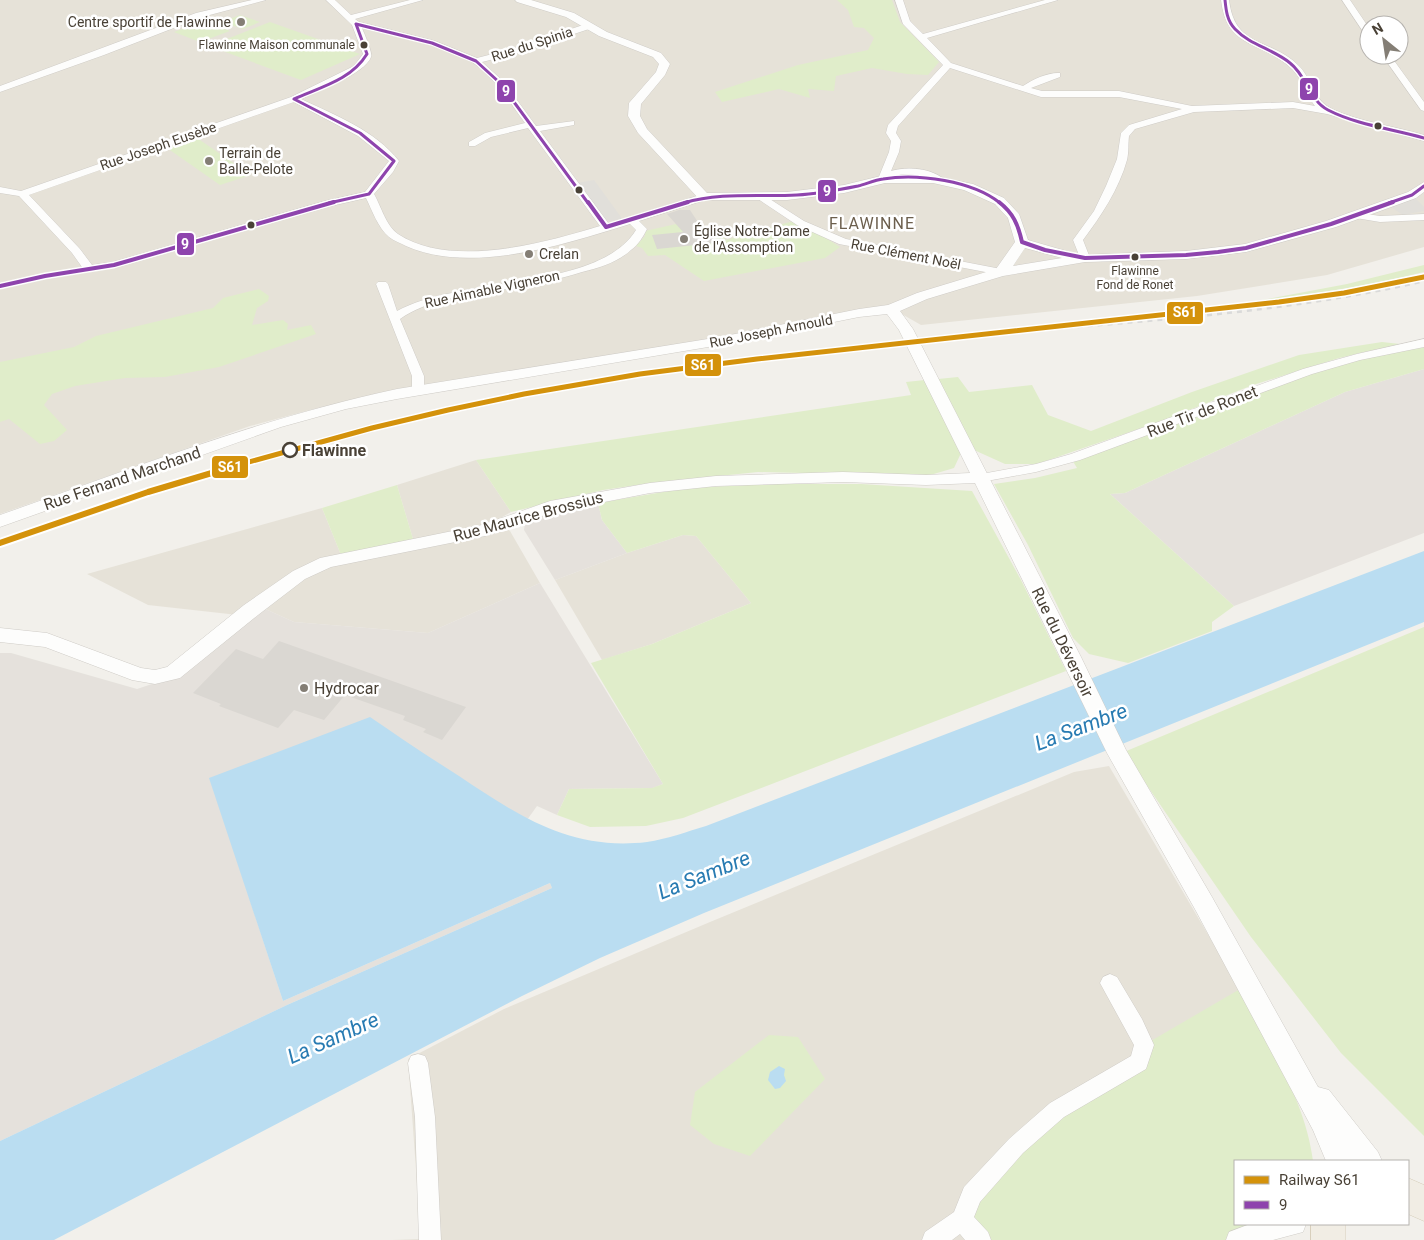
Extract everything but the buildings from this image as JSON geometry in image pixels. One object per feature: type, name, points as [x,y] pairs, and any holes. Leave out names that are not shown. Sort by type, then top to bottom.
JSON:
[{"type":"main road","points":[[1409,1196],[1424,1204]]},
{"type":"main road","points":[[1328,1225],[1328,1240]]},
{"type":"street","points":[[0,89],[199,15],[262,0]]},
{"type":"street","points":[[330,0],[353,21],[432,43],[476,61],[500,83],[606,227]]},
{"type":"street","points":[[353,21],[419,0]]},
{"type":"street","points":[[520,0],[570,15],[603,34],[657,55],[664,62],[665,64],[660,73],[635,102],[634,116],[642,131],[704,197]]},
{"type":"street","points":[[899,0],[906,22],[948,65],[1040,94],[1119,94],[1193,109],[1293,105],[1327,110],[1424,138]]},
{"type":"street","points":[[922,37],[1054,0]]},
{"type":"street","points":[[1225,0],[1224,11],[1230,26],[1243,38],[1285,60],[1297,69],[1312,96],[1327,110]]},
{"type":"street","points":[[1346,0],[1359,19]]},
{"type":"street","name":"Rue Joseph Eusèbe","points":[[22,194],[294,99],[346,74],[362,63],[367,57],[353,21]]},
{"type":"street","name":"Rue du Spinia","points":[[476,61],[511,52],[589,26]]},
{"type":"street","points":[[883,179],[894,152],[896,141],[891,133],[893,125],[948,65]]},
{"type":"street","points":[[1393,65],[1424,108]]},
{"type":"street","points":[[1024,89],[1033,83],[1058,75]]},
{"type":"street","points":[[1293,105],[1312,96]]},
{"type":"street","points":[[0,286],[45,276],[90,270],[142,257],[329,203],[369,194],[390,170],[394,161],[371,140],[294,99]]},
{"type":"street","points":[[1085,258],[1078,240],[1099,211],[1111,186],[1122,159],[1124,135],[1132,127],[1193,109]]},
{"type":"street","points":[[472,144],[488,135],[532,127],[570,123]]},
{"type":"street","points":[[369,194],[392,236],[431,253],[480,254],[552,244],[704,197],[762,197],[836,190],[883,179],[911,177],[940,180],[971,188],[994,198],[1009,210],[1018,224],[1022,242],[1001,272]]},
{"type":"street","points":[[1022,242],[1046,250],[1085,258],[1186,255],[1246,248],[1412,195],[1424,186]]},
{"type":"street","points":[[0,190],[22,194],[76,251],[90,270]]},
{"type":"street","name":"Rue Clément Noël","points":[[762,197],[804,224],[843,242],[1001,272]]},
{"type":"street","points":[[1354,215],[1380,219],[1424,217]]},
{"type":"street","name":"Rue Aimable Vigneron","points":[[394,318],[401,312],[430,300],[561,274],[604,261],[624,251],[642,229],[631,219]]},
{"type":"street","name":"Rue Joseph Arnould","points":[[418,391],[720,341],[858,313],[891,309],[922,296],[1001,272],[1085,258]]},
{"type":"street","points":[[382,284],[418,376],[418,391]]},
{"type":"street","name":"Rue du Déversoir","points":[[891,309],[906,329],[1071,657],[1117,753],[1204,904],[1322,1122],[1339,1160]]},
{"type":"street","name":"Rue Tir de Ronet","points":[[981,478],[1044,466],[1071,458],[1112,445],[1292,377],[1342,362],[1424,343]]},
{"type":"street","name":"Rue Fernand Marchand","points":[[0,521],[275,424],[344,405],[418,391]]},
{"type":"street","name":"Rue Maurice Brossius","points":[[0,635],[47,640],[139,675],[155,677],[173,673],[299,575],[326,562],[485,530],[550,507],[641,490],[716,481],[842,477],[926,480],[981,478]]},
{"type":"street","points":[[933,1240],[962,1220],[972,1196],[1016,1146],[1057,1110],[1139,1062],[1144,1044],[1135,1025],[1110,984]]},
{"type":"street","name":"Rue du Déversoir","points":[[1284,1051],[1368,1160]]},
{"type":"street","points":[[418,1062],[425,1116],[430,1240]]},
{"type":"street","points":[[962,1220],[980,1240]]},
{"type":"street","points":[[1237,1240],[1252,1234],[1291,1225]]},
{"type":"shaded area","points":[[0,0],[1424,0],[1424,247],[1327,275],[1197,296],[921,325],[886,305],[770,330],[321,407],[250,426],[0,514]]},
{"type":"shaded area","points":[[594,180],[622,219],[611,221],[604,219],[577,183]]},
{"type":"shaded area","points":[[1412,195],[1424,207],[1424,211],[1403,215],[1386,204]]},
{"type":"shaded area","points":[[1424,369],[1424,533],[1234,606],[1110,494],[1125,493],[1345,392]]},
{"type":"shaded area","points":[[476,460],[511,512],[487,526],[413,539],[397,485]]},
{"type":"shaded area","points":[[598,503],[602,520],[627,553],[555,580],[524,530],[525,522],[534,517]]},
{"type":"shaded area","points":[[322,508],[341,555],[312,562],[238,615],[148,605],[87,574]]},
{"type":"shaded area","points":[[506,528],[510,531],[540,583],[428,633],[294,622],[263,608],[322,566]]},
{"type":"shaded area","points":[[683,535],[696,536],[751,603],[652,644],[602,660],[555,580],[627,553]]},
{"type":"shaded area","points":[[540,583],[663,784],[653,788],[569,789],[557,815],[537,806],[527,820],[503,806],[210,778],[283,1001],[550,883],[552,888],[287,1005],[0,1141],[0,653],[11,653],[137,689],[182,674],[263,608],[294,622],[428,633]]},
{"type":"shaded area","points":[[1109,766],[1240,989],[978,1240],[392,1240],[421,1239],[408,1059],[504,1009],[710,922],[1074,772]]},
{"type":"green space","points":[[837,0],[892,0],[900,22],[939,62],[928,75],[907,74],[872,68],[836,76],[834,91],[808,89],[810,98],[779,89],[722,102],[715,92],[798,65],[868,50],[874,38],[864,28],[854,27],[848,10]]},
{"type":"green space","name":"Centre sportif de Flawinne","points":[[240,15],[260,22],[243,29],[222,22]]},
{"type":"green space","points":[[204,21],[230,31],[200,42],[174,32]]},
{"type":"green space","points":[[270,22],[360,54],[301,80],[209,46]]},
{"type":"green space","name":"Terrain de Balle-Pelote","points":[[197,138],[251,175],[220,185],[167,148]]},
{"type":"green space","points":[[797,220],[840,247],[825,258],[704,281],[665,255],[648,256],[642,248],[636,246],[645,236],[645,231],[685,222],[715,228],[726,240]]},
{"type":"green space","points":[[1424,265],[1424,272],[1383,281],[1257,301],[1347,284]]},
{"type":"green space","points":[[259,289],[269,296],[268,301],[257,308],[252,325],[283,320],[288,324],[287,330],[311,325],[316,334],[219,367],[165,377],[125,378],[75,386],[52,394],[44,405],[67,430],[54,441],[40,444],[9,419],[0,422],[0,362],[74,347],[96,336],[213,308],[223,298]]},
{"type":"green space","points":[[1382,342],[1400,344],[1339,358],[1253,385],[1156,423],[1037,464],[1005,464],[974,450],[938,379],[958,377],[969,392],[1032,385],[1048,415],[1091,431],[1192,392],[1299,355]]},
{"type":"green space","points":[[1424,343],[1424,369],[1345,392],[1125,493],[1110,494],[1234,606],[1212,622],[1212,631],[1128,663],[1089,654],[1073,638],[1028,545],[994,484],[1035,478],[1077,468],[1071,458],[1292,377]]},
{"type":"green space","points":[[925,380],[962,451],[954,468],[927,476],[758,472],[603,490],[511,512],[476,460],[911,395],[906,382]]},
{"type":"green space","points":[[770,484],[861,484],[972,491],[1021,580],[1066,671],[683,818],[646,826],[590,827],[557,815],[569,789],[652,788],[663,784],[591,663],[652,644],[751,603],[696,536],[683,535],[627,553],[602,520],[598,503],[687,488]]},
{"type":"green space","points":[[397,485],[413,539],[341,555],[322,508]]},
{"type":"green space","points":[[1424,627],[1424,1136],[1341,1053],[1251,937],[1124,752]]},
{"type":"green space","points":[[1240,989],[1274,1051],[1294,1095],[1303,1117],[1313,1160],[1234,1160],[1234,1225],[1248,1225],[1252,1234],[1235,1240],[978,1240],[962,1220],[1016,1146],[1117,1076],[1144,1045]]},
{"type":"green space","points":[[769,1035],[798,1037],[825,1079],[750,1156],[714,1144],[690,1125],[695,1092]]},
{"type":"water","name":"La Sambre","points":[[1424,551],[1424,622],[704,913],[600,958],[522,996],[54,1240],[0,1240],[0,1141],[287,1005],[552,888],[550,883],[283,1001],[209,778],[370,717],[503,804],[547,827],[569,836],[594,841],[619,843],[654,841],[706,826]]},
{"type":"water","points":[[779,1066],[785,1069],[786,1081],[780,1088],[775,1089],[768,1080],[770,1072]]},
{"type":"railway","points":[[968,336],[1254,310],[1368,293],[1424,281]]},
{"type":"rail line","name":"S61","points":[[0,543],[148,492],[222,469],[372,428],[524,394],[601,380],[718,363],[1279,302],[1344,293],[1424,277]]},
{"type":"transit line","name":"9","points":[[1225,0],[1228,18],[1234,28],[1241,35],[1282,57],[1297,69],[1314,98],[1323,107],[1352,119],[1424,138]]},
{"type":"transit line","name":"9","points":[[356,24],[432,43],[476,61],[500,83],[606,227]]},
{"type":"transit line","name":"9","points":[[294,99],[335,82],[362,63],[367,54],[356,24]]},
{"type":"transit line","name":"9","points":[[294,99],[360,133],[394,161],[369,194]]},
{"type":"transit line","name":"9","points":[[606,227],[704,197],[799,195],[859,186],[883,179],[911,177],[940,180],[971,188],[994,198],[1009,210],[1018,224],[1022,242]]},
{"type":"transit line","name":"9","points":[[1022,242],[1045,250],[1085,258],[1186,255],[1218,252],[1246,248],[1331,224],[1412,195],[1424,186]]},
{"type":"transit line","name":"9","points":[[0,286],[45,276],[114,265],[329,203],[369,194]]},
{"type":"place","name":"Centre sportif de Flawinne","points":[[241,22]]},
{"type":"place","name":"Flawinne Maison communale","points":[[364,45]]},
{"type":"place","name":"Terrain de Balle-Pelote","points":[[209,161]]},
{"type":"place","name":"Église Notre-Dame de l'Assomption","points":[[684,239]]},
{"type":"place","name":"Crelan","points":[[529,254]]},
{"type":"place","name":"Flawinne Fond de Ronet","points":[[1135,257]]},
{"type":"place","name":"Flawinne","points":[[290,450]]},
{"type":"place","name":"Hydrocar","points":[[304,688]]},
{"type":"district","name":"FLAWINNE","points":[[872,223]]}]
